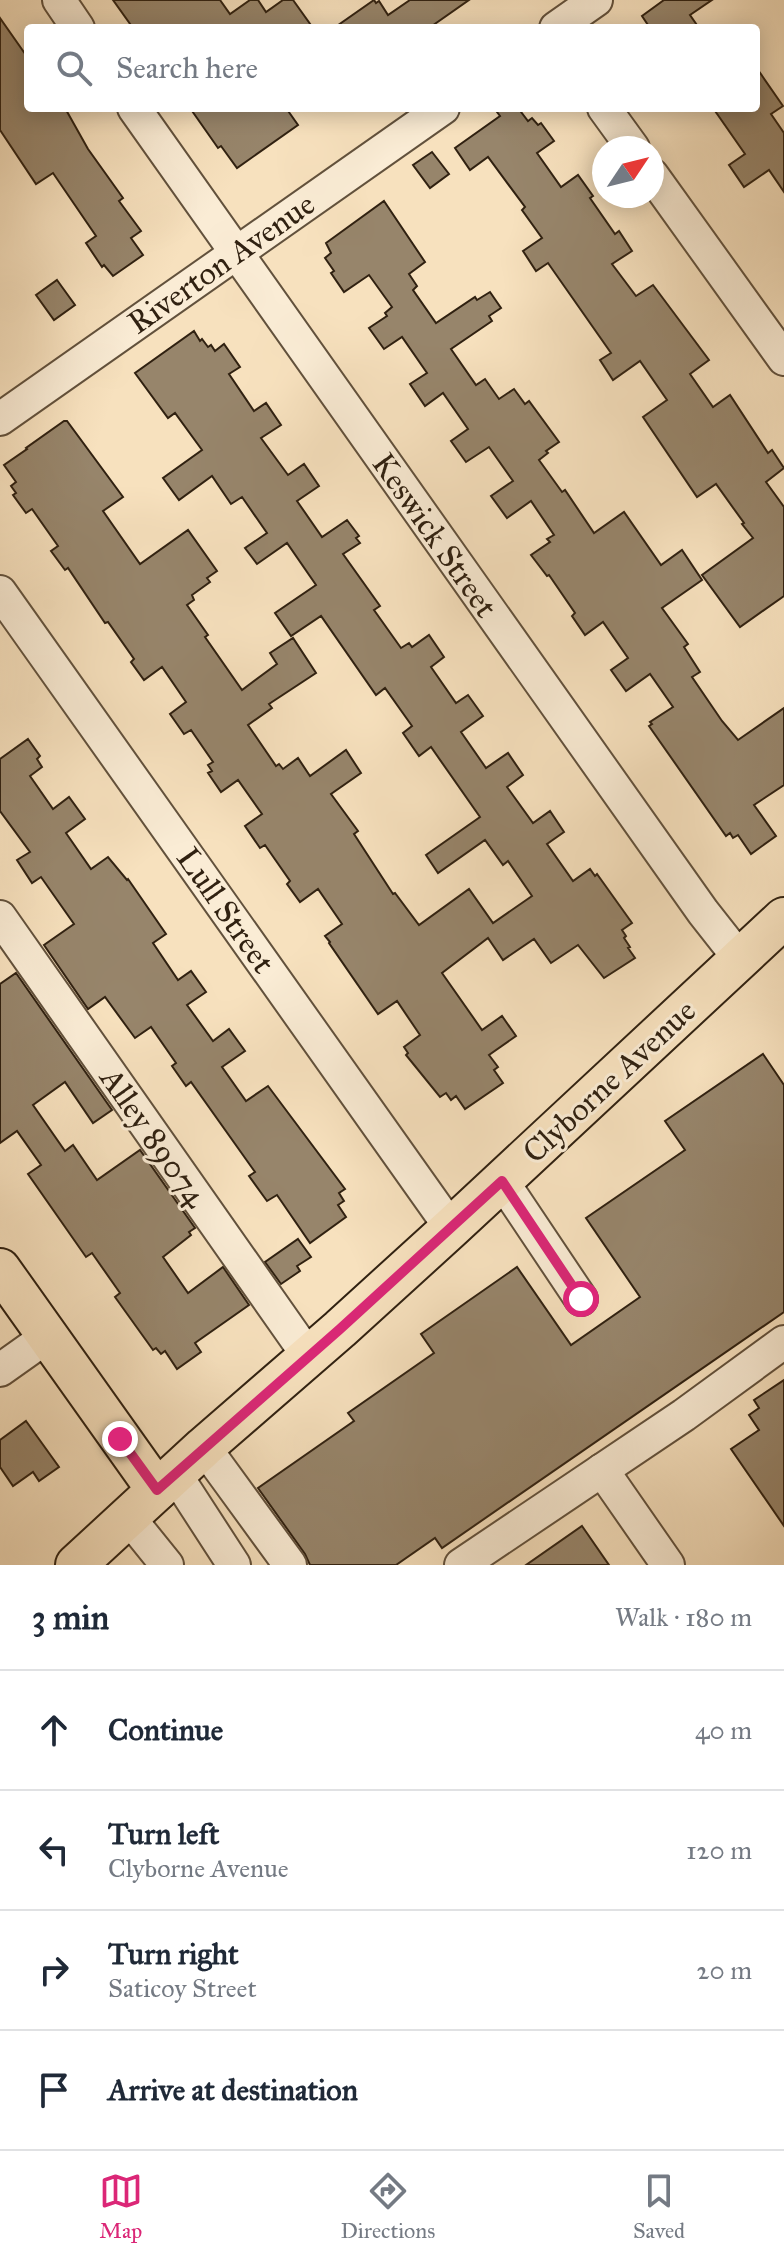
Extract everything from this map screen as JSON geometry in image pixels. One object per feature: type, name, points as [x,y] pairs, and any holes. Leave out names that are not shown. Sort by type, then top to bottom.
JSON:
[{"type":"main road","name":"Clyborne Avenue","points":[[76,1565],[451,1228],[784,918]]},
{"type":"main road","points":[[0,1269],[48,1336],[166,1482]]},
{"type":"street","points":[[59,0],[75,24]]},
{"type":"street","points":[[562,24],[596,0]]},
{"type":"street","name":"Keswick Street","points":[[137,112],[703,912],[740,959]]},
{"type":"street","name":"Riverton Avenue","points":[[0,419],[437,112]]},
{"type":"street","points":[[607,112],[624,136]]},
{"type":"street","points":[[664,192],[784,359]]},
{"type":"street","name":"Lull Street","points":[[0,592],[451,1228]]},
{"type":"street","name":"Alley 89074","points":[[0,917],[309,1357]]},
{"type":"street","points":[[502,1181],[581,1299]]},
{"type":"street","points":[[0,1370],[48,1336]]},
{"type":"street","points":[[461,1565],[684,1415],[784,1342]]},
{"type":"street","points":[[204,1447],[290,1565]]},
{"type":"street","points":[[602,1470],[668,1565]]},
{"type":"street","points":[[166,1482],[234,1565]]},
{"type":"street","points":[[129,1518],[167,1565]]},
{"type":"building","points":[[113,0],[220,0],[230,14],[250,0],[258,0],[266,12],[283,0],[293,0],[310,24],[130,24]]},
{"type":"building","points":[[374,0],[376,3],[379,1],[388,15],[410,0],[469,0],[435,24],[340,24]]},
{"type":"building","points":[[664,0],[712,0],[690,15],[696,24],[647,24],[642,16]]},
{"type":"building","points":[[0,18],[24,52],[24,112],[67,112],[88,149],[123,198],[119,201],[141,231],[131,238],[143,255],[113,276],[104,265],[102,267],[86,243],[96,236],[53,173],[36,184],[0,130]]},
{"type":"building","points":[[760,73],[783,106],[771,114],[784,133],[784,192],[769,170],[744,187],[729,165],[745,154],[716,112],[760,112]]},
{"type":"building","points":[[193,112],[289,112],[298,125],[237,168],[221,146],[218,148]]},
{"type":"building","points":[[497,112],[521,112],[528,121],[532,118],[538,125],[541,123],[554,141],[537,153],[561,187],[578,175],[592,195],[592,208],[597,208],[615,234],[619,231],[632,251],[612,264],[636,296],[653,285],[709,360],[690,374],[713,407],[730,395],[768,453],[772,450],[784,468],[766,482],[784,507],[784,596],[740,627],[702,575],[753,538],[716,484],[697,497],[643,417],[667,400],[640,361],[613,380],[600,360],[611,353],[548,263],[536,271],[523,251],[542,238],[522,210],[525,207],[488,157],[470,170],[455,148],[500,116]]},
{"type":"building","points":[[432,152],[449,174],[430,188],[413,165]]},
{"type":"building","points":[[384,201],[425,262],[409,274],[417,286],[413,290],[436,323],[475,297],[477,300],[490,292],[501,308],[489,316],[492,321],[451,349],[476,385],[485,379],[499,399],[514,389],[525,404],[529,401],[559,442],[539,460],[562,492],[565,490],[594,533],[624,512],[661,565],[682,550],[702,580],[662,608],[688,644],[684,647],[700,672],[692,677],[722,721],[738,740],[784,708],[784,785],[754,805],[776,836],[751,854],[738,835],[733,838],[730,833],[726,836],[649,726],[652,724],[650,722],[673,707],[650,674],[626,691],[611,670],[628,658],[603,622],[585,635],[572,616],[575,613],[531,555],[550,542],[547,539],[554,535],[531,501],[507,518],[491,496],[513,481],[489,447],[466,462],[451,441],[468,429],[443,393],[425,406],[410,384],[427,373],[402,337],[384,349],[369,328],[387,316],[385,313],[392,307],[369,275],[344,292],[331,273],[334,271],[325,258],[331,253],[326,243]]},
{"type":"building","points":[[57,280],[75,305],[54,320],[36,295]]},
{"type":"building","points":[[194,331],[200,341],[202,339],[208,347],[211,345],[215,351],[224,344],[240,367],[229,374],[254,411],[266,403],[281,425],[261,438],[288,475],[304,464],[319,486],[297,501],[322,537],[347,520],[359,536],[356,538],[360,543],[343,554],[380,606],[374,610],[401,648],[409,643],[412,647],[429,635],[444,657],[431,667],[456,703],[468,695],[483,716],[461,732],[486,768],[508,753],[523,775],[507,787],[533,823],[550,811],[564,832],[547,844],[573,881],[590,869],[595,876],[597,874],[632,923],[622,930],[635,958],[604,978],[578,945],[551,963],[534,939],[503,960],[488,938],[442,973],[482,1030],[502,1016],[516,1036],[489,1055],[498,1067],[494,1070],[503,1083],[465,1109],[456,1096],[451,1100],[446,1093],[440,1097],[406,1055],[408,1053],[404,1047],[420,1035],[397,1001],[378,1014],[329,943],[325,936],[342,924],[318,889],[300,902],[287,884],[290,881],[265,845],[260,848],[245,826],[262,814],[238,780],[221,792],[208,773],[212,771],[208,765],[213,762],[191,730],[184,734],[170,714],[186,702],[162,667],[144,680],[131,662],[134,659],[108,622],[105,623],[68,568],[65,570],[51,551],[58,546],[32,509],[26,513],[13,495],[16,493],[11,486],[16,482],[4,465],[67,421],[123,497],[103,511],[140,564],[188,530],[217,571],[207,578],[210,582],[192,595],[194,600],[187,605],[242,690],[277,664],[270,653],[293,638],[316,673],[269,704],[272,708],[248,725],[276,766],[279,764],[283,769],[298,758],[310,776],[346,750],[361,773],[331,794],[358,831],[354,834],[393,894],[419,925],[469,889],[493,923],[532,896],[508,861],[503,865],[485,840],[438,873],[426,855],[480,817],[431,747],[419,756],[403,733],[412,726],[385,688],[376,695],[321,616],[291,636],[275,613],[316,585],[287,543],[257,564],[245,548],[267,533],[242,497],[231,504],[212,476],[179,500],[163,478],[202,450],[175,413],[168,418],[135,373]]},
{"type":"building","points":[[28,739],[40,756],[37,759],[42,767],[30,776],[53,809],[69,797],[85,819],[66,833],[91,869],[108,857],[128,879],[166,934],[153,943],[178,980],[191,971],[206,992],[187,1005],[213,1041],[229,1029],[245,1051],[222,1067],[246,1101],[268,1086],[345,1189],[339,1193],[344,1201],[338,1205],[346,1217],[310,1243],[277,1195],[267,1201],[249,1176],[255,1172],[191,1082],[186,1086],[172,1066],[176,1063],[151,1027],[135,1038],[105,997],[88,1009],[44,945],[74,924],[41,877],[32,883],[17,860],[30,852],[0,811],[0,759]]},
{"type":"building","points":[[16,973],[112,1110],[93,1123],[65,1082],[33,1105],[65,1151],[73,1145],[97,1180],[140,1150],[195,1228],[189,1232],[191,1235],[163,1257],[188,1293],[223,1267],[249,1305],[195,1343],[201,1352],[177,1369],[165,1351],[161,1354],[156,1348],[153,1350],[115,1297],[120,1293],[92,1253],[86,1257],[28,1174],[41,1165],[17,1131],[0,1143],[0,984]]},
{"type":"building","points":[[763,1054],[784,1085],[784,1312],[442,1548],[435,1538],[396,1565],[310,1565],[258,1488],[354,1421],[348,1413],[434,1353],[421,1334],[517,1267],[571,1345],[640,1297],[586,1218],[685,1150],[665,1121]]},
{"type":"building","points":[[298,1239],[311,1257],[297,1266],[300,1271],[281,1284],[265,1262]]},
{"type":"building","points":[[784,1380],[784,1526],[731,1449],[759,1430],[749,1415],[759,1408],[754,1400]]},
{"type":"building","points":[[26,1421],[59,1467],[39,1481],[33,1472],[13,1486],[0,1467],[0,1440]]},
{"type":"building","points":[[582,1526],[609,1565],[526,1565]]},
{"type":"route","points":[[120,1439],[157,1490],[502,1181],[581,1299]]}]
